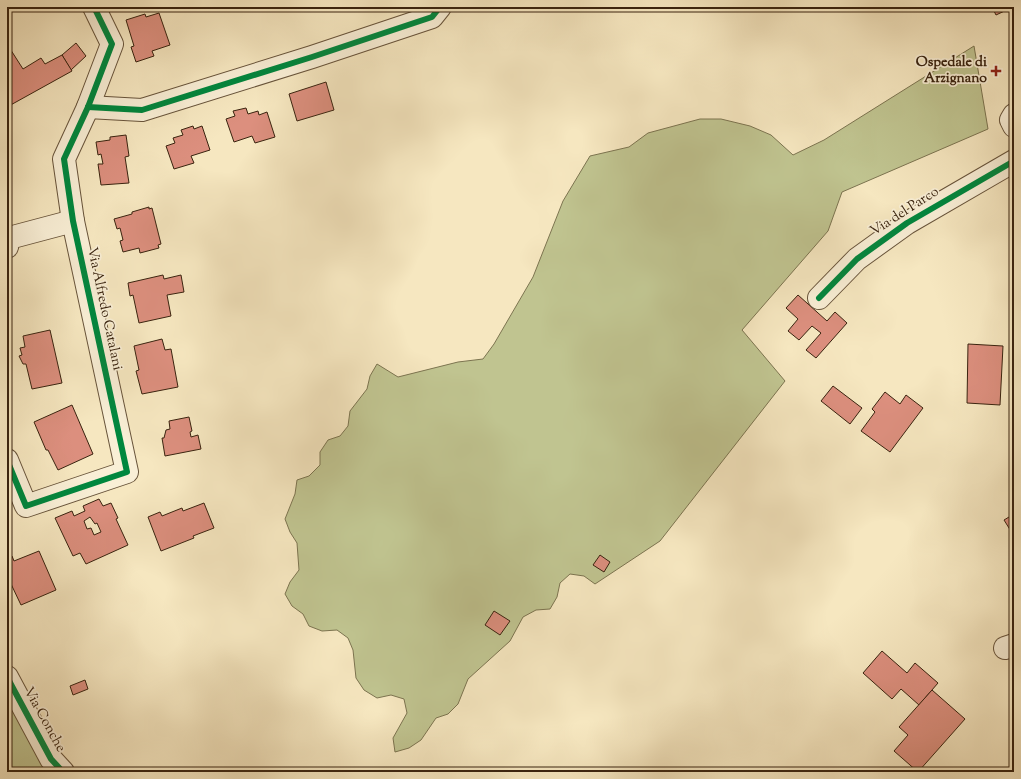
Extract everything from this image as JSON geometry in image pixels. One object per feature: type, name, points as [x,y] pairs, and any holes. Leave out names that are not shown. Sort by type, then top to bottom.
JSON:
[{"type":"street","name":"Via Alfredo Catalani","points":[[7,460],[26,506],[127,472],[73,220],[64,160],[88,107],[112,44],[94,7]]},
{"type":"street","points":[[88,107],[142,110],[312,57],[432,17],[440,7]]},
{"type":"street","points":[[1014,115],[1011,120],[1014,126]]},
{"type":"street","name":"Via del Parco","points":[[819,298],[857,259],[907,223],[1014,161]]},
{"type":"street","points":[[7,247],[9,238],[73,220]]},
{"type":"street","name":"Via Conche","points":[[7,677],[51,759],[62,772]]},
{"type":"green space","points":[[974,46],[988,129],[842,192],[828,231],[742,330],[785,381],[660,541],[595,584],[584,576],[570,574],[560,583],[557,597],[550,609],[536,610],[523,617],[510,641],[468,679],[458,704],[448,714],[436,718],[421,740],[409,748],[395,752],[393,738],[407,713],[404,699],[391,695],[377,698],[364,690],[356,678],[353,650],[348,638],[337,630],[322,631],[309,626],[303,614],[292,606],[285,594],[290,582],[299,570],[297,543],[290,532],[285,519],[295,494],[297,480],[309,476],[320,465],[320,452],[328,440],[340,436],[348,426],[350,411],[367,389],[370,376],[377,364],[398,377],[458,362],[483,359],[494,344],[533,277],[563,201],[590,156],[629,147],[648,133],[700,119],[721,119],[750,126],[771,135],[793,155],[824,140]]},
{"type":"green space","points":[[7,682],[29,721],[74,772],[7,772]]},
{"type":"building","points":[[992,7],[1013,7],[996,15]]},
{"type":"building","points":[[159,13],[170,45],[152,51],[154,56],[136,62],[131,47],[134,46],[126,20],[145,14],[146,17]]},
{"type":"building","points":[[76,43],[86,56],[71,70],[62,55]]},
{"type":"building","points":[[7,44],[23,69],[41,58],[45,64],[62,55],[72,71],[7,107]]},
{"type":"building","points":[[326,82],[334,110],[297,121],[289,94]]},
{"type":"building","points":[[246,108],[248,114],[258,111],[259,115],[267,112],[275,137],[255,143],[252,136],[234,142],[226,119],[235,116],[233,111]]},
{"type":"building","points":[[193,126],[194,129],[202,126],[210,150],[191,156],[194,163],[174,169],[166,146],[175,143],[173,138],[183,135],[181,130]]},
{"type":"building","points":[[126,135],[129,156],[125,157],[129,183],[101,185],[98,164],[103,164],[101,154],[98,155],[96,142],[110,140],[110,137]]},
{"type":"building","points":[[149,207],[149,209],[152,208],[161,244],[158,245],[159,248],[140,253],[139,248],[123,252],[120,241],[123,240],[120,228],[117,229],[114,219]]},
{"type":"building","points":[[163,275],[164,279],[181,275],[184,292],[167,295],[171,316],[139,323],[133,295],[130,296],[128,283]]},
{"type":"building","points":[[798,295],[827,321],[835,312],[847,323],[816,358],[806,350],[821,333],[812,326],[799,340],[788,331],[798,319],[786,308]]},
{"type":"building","points":[[50,330],[62,383],[32,389],[26,364],[23,364],[19,356],[22,355],[20,348],[25,347],[23,336]]},
{"type":"building","points":[[162,339],[165,350],[171,349],[178,387],[142,394],[136,371],[139,370],[134,346]]},
{"type":"building","points":[[968,344],[1003,346],[1000,405],[967,403]]},
{"type":"building","points":[[833,386],[862,408],[850,424],[821,401]]},
{"type":"building","points":[[885,392],[900,404],[906,395],[923,408],[890,452],[861,431],[875,412],[872,409]]},
{"type":"building","points":[[72,405],[93,454],[58,470],[48,450],[46,450],[34,422]]},
{"type":"building","points":[[189,417],[192,431],[190,432],[191,437],[198,435],[201,449],[165,456],[162,438],[164,438],[166,430],[170,429],[169,421]]},
{"type":"building","points":[[99,499],[103,506],[111,503],[118,518],[116,519],[128,545],[86,564],[80,553],[73,556],[55,518],[72,511],[74,516],[85,511],[83,506]],"holes":[[[90,517],[95,524],[97,523],[101,532],[94,535],[91,528],[87,529],[84,521]]]},
{"type":"building","points":[[204,503],[214,528],[193,536],[194,538],[161,551],[148,517],[160,512],[162,516],[182,508],[183,511]]},
{"type":"building","points":[[1014,514],[1014,536],[1004,520]]},
{"type":"building","points":[[39,551],[56,590],[21,605],[11,584],[7,586],[7,559],[12,556],[14,561]]},
{"type":"building","points":[[600,555],[610,562],[604,572],[593,565]]},
{"type":"building","points":[[494,611],[510,621],[500,635],[485,625]]},
{"type":"building","points":[[882,651],[907,673],[915,663],[938,683],[919,705],[901,689],[892,699],[863,673]]},
{"type":"building","points":[[85,680],[88,689],[73,695],[70,686]]},
{"type":"building","points":[[932,690],[965,719],[918,772],[894,751],[908,735],[899,727]]},
{"type":"cycle path","points":[[7,460],[26,506],[127,472],[73,221],[64,159],[88,107],[112,44],[94,7]]},
{"type":"cycle path","points":[[88,107],[142,110],[312,57],[432,17],[440,7]]},
{"type":"cycle path","points":[[819,298],[857,259],[907,223],[1014,161]]},
{"type":"cycle path","points":[[7,677],[51,759],[63,772]]},
{"type":"place","name":"Ospedale di Arzignano","points":[[996,71]]}]
